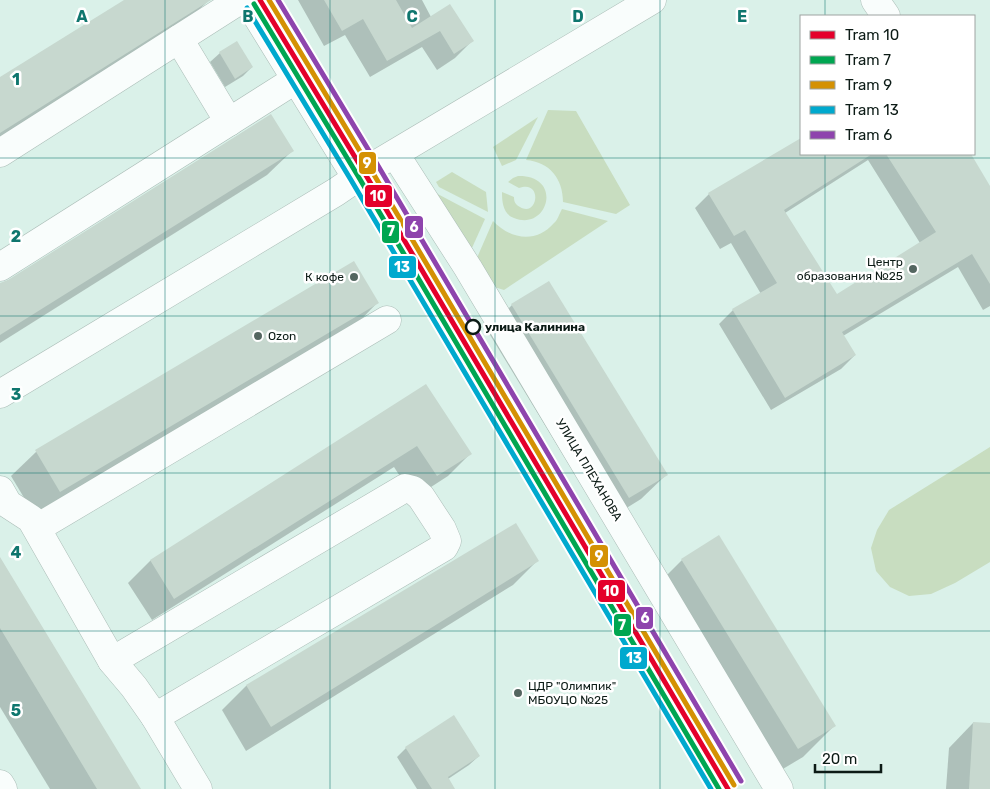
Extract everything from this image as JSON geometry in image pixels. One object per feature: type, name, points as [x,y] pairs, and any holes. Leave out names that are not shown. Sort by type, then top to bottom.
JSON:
[{"type":"street","points":[[0,152],[240,0]]},
{"type":"street","points":[[247,0],[356,178]]},
{"type":"street","points":[[0,394],[652,0]]},
{"type":"street","points":[[875,0],[885,15]]},
{"type":"street","points":[[178,39],[229,122]]},
{"type":"street","points":[[0,267],[296,80]]},
{"type":"street","name":"УЛИЦА ПЛЕХАНОВА","points":[[395,154],[468,268],[779,789]]},
{"type":"street","points":[[37,528],[387,320]]},
{"type":"street","points":[[112,661],[406,488],[413,490],[421,496],[442,529],[447,541],[444,547],[155,717]]},
{"type":"street","points":[[0,490],[8,504],[31,519],[37,528],[112,661],[134,687],[155,717],[198,789]]},
{"type":"street","points":[[0,784],[3,789]]},
{"type":"green space","points":[[548,110],[576,111],[630,205],[616,214],[563,202],[561,186],[554,173],[542,164],[526,160]]},
{"type":"green space","points":[[538,117],[516,160],[502,166],[493,147]]},
{"type":"green space","points":[[452,172],[486,192],[488,212],[439,187],[436,182]]},
{"type":"green space","points":[[518,176],[532,178],[542,184],[546,193],[546,202],[542,211],[535,217],[526,220],[514,218],[507,214],[503,204],[502,192],[514,197],[515,203],[520,207],[526,209],[534,203],[535,193],[532,189],[527,187],[519,188],[508,182]]},
{"type":"green space","points":[[432,191],[485,219],[467,259]]},
{"type":"green space","points":[[562,209],[608,221],[504,290],[491,286],[473,267],[493,221],[507,232],[523,237],[531,236],[547,230],[557,220]]},
{"type":"green space","points":[[990,447],[990,562],[955,583],[931,594],[909,596],[890,587],[876,571],[871,548],[877,530],[889,510]]},
{"type":"building","points":[[124,0],[211,0],[0,133],[0,77]]},
{"type":"building","points":[[324,0],[396,0],[412,28],[450,4],[474,41],[454,54],[440,31],[387,61],[363,19],[342,31]]},
{"type":"building","points":[[237,41],[253,67],[235,79],[219,52]]},
{"type":"building","points":[[271,114],[294,151],[0,335],[0,283],[8,280]]},
{"type":"building","name":"Центр образования №25","points":[[800,139],[800,155],[870,155],[784,210],[837,294],[936,232],[887,155],[972,155],[990,186],[990,284],[972,254],[842,332],[856,355],[785,398],[732,309],[777,283],[745,230],[734,236],[708,193]]},
{"type":"building","points":[[354,261],[379,303],[60,492],[35,450]]},
{"type":"building","points":[[549,281],[668,475],[629,498],[511,304]]},
{"type":"building","points":[[426,384],[472,454],[437,476],[417,446],[174,599],[150,560]]},
{"type":"building","points":[[516,523],[539,561],[271,727],[246,685]]},
{"type":"building","points":[[719,535],[836,726],[798,749],[681,559]]},
{"type":"building","points":[[0,557],[141,789],[97,789],[0,628]]},
{"type":"building","points":[[454,715],[480,756],[448,777],[455,789],[432,789],[405,747]]},
{"type":"building","points":[[973,722],[990,723],[990,789],[969,789]]},
{"type":"tram line","name":"10","points":[[260,0],[364,172],[728,789]]},
{"type":"tram line","name":"9","points":[[269,0],[734,785]]},
{"type":"tram line","name":"6","points":[[278,0],[377,164],[741,781]]},
{"type":"tram line","name":"7","points":[[254,4],[358,176],[719,789]]},
{"type":"tram line","name":"13","points":[[247,8],[351,180],[711,789]]},
{"type":"place","name":"Центр образования №25","points":[[913,269]]},
{"type":"place","name":"К кофе","points":[[354,277]]},
{"type":"place","name":"улица Калинина","points":[[473,327]]},
{"type":"place","name":"Ozon","points":[[258,336]]},
{"type":"place","name":"ЦДР \"Олимпик\" МБОУЦО №25","points":[[518,693]]}]
